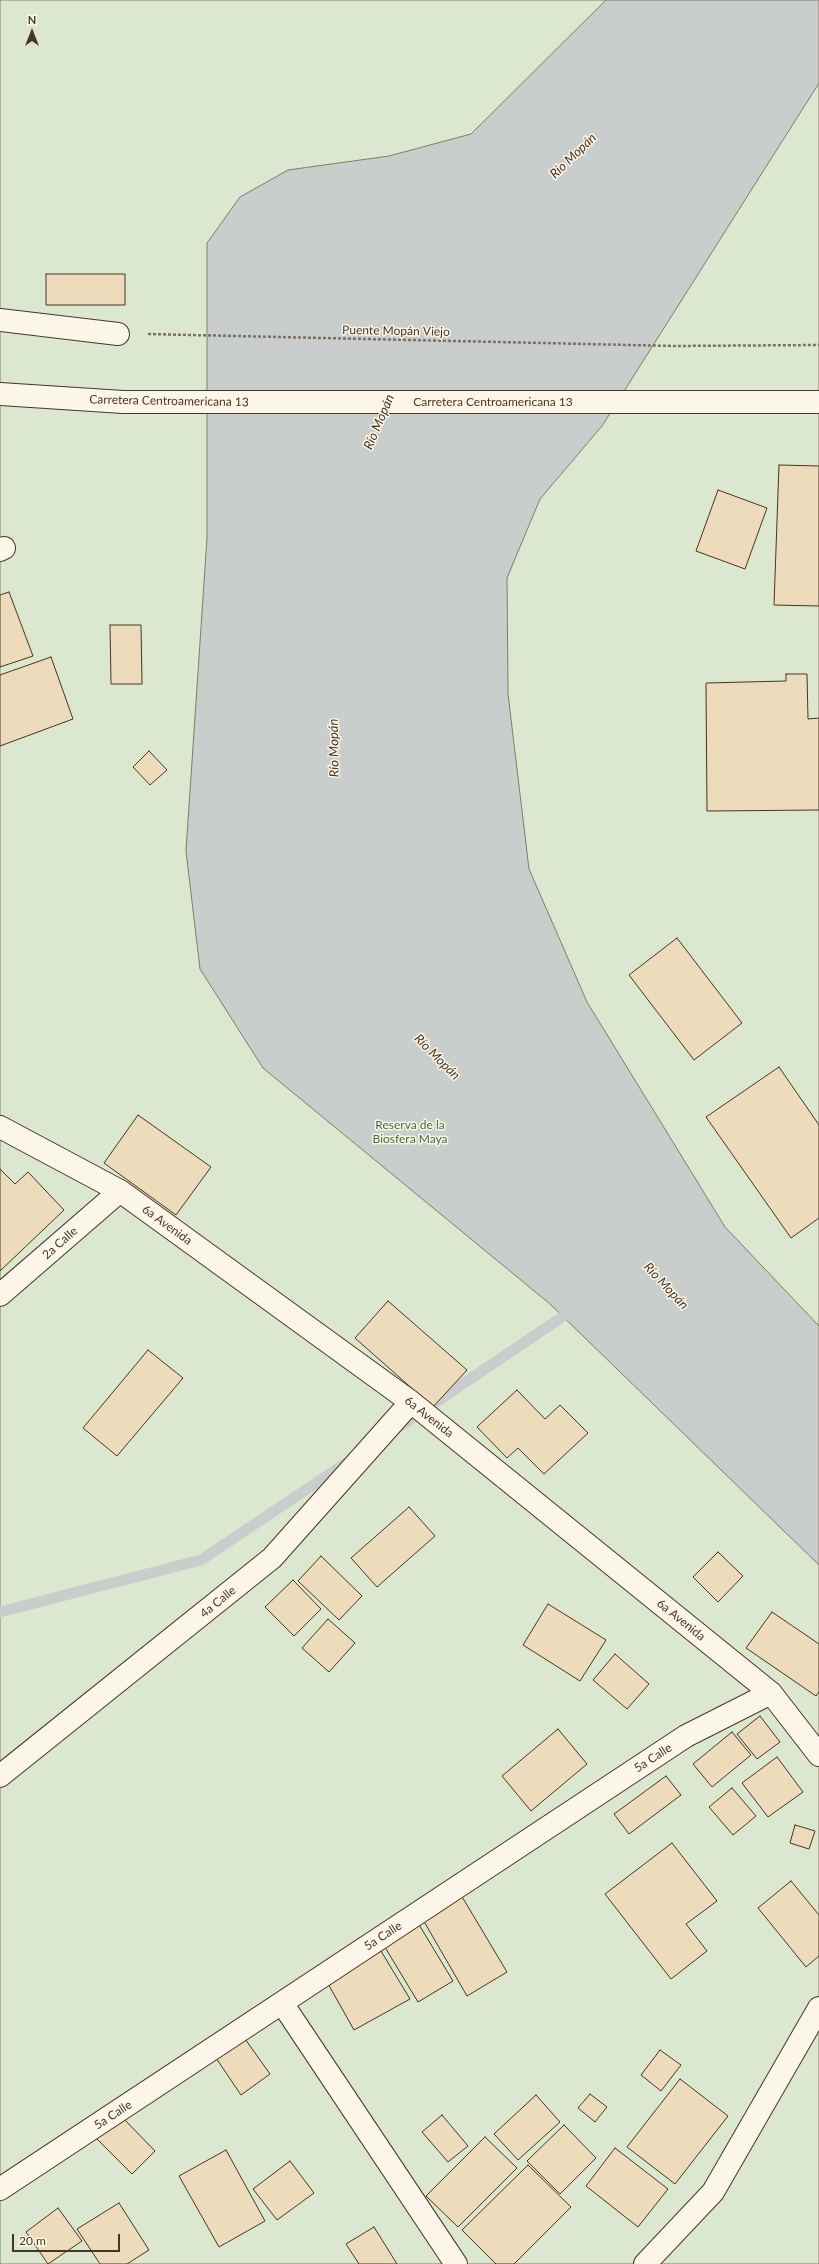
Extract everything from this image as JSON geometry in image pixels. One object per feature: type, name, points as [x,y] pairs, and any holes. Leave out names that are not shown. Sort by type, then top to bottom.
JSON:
[{"type":"main road","points":[[0,320],[118,334]]},
{"type":"main road","name":"Carretera Centroamericana 13","points":[[0,394],[123,402],[819,402]]},
{"type":"main road","name":"6a Avenida","points":[[0,1127],[120,1191],[411,1402],[771,1693],[819,1755]]},
{"type":"main road","name":"2a Calle","points":[[0,1295],[120,1191]]},
{"type":"main road","name":"4a Calle","points":[[0,1776],[272,1558],[411,1402]]},
{"type":"main road","name":"5a Calle","points":[[0,2189],[686,1736],[771,1693]]},
{"type":"main road","points":[[282,2003],[456,2264]]},
{"type":"main road","points":[[645,2264],[712,2192],[819,2008]]},
{"type":"path","name":"Puente Mopán Viejo","points":[[118,334],[674,346],[819,345]]},
{"type":"green space","name":"Reserva de la Biosfera Maya","points":[[0,0],[819,0],[819,2264],[0,2264]]},
{"type":"water","name":"Río Mopán","points":[[606,0],[819,0],[819,83],[602,426],[540,499],[507,578],[508,694],[529,869],[587,1002],[725,1227],[819,1326],[819,1565],[550,1304],[263,1068],[200,969],[186,851],[207,538],[207,243],[240,197],[288,170],[389,156],[471,134]]},
{"type":"building","points":[[46,274],[125,274],[125,305],[46,305]]},
{"type":"building","points":[[779,465],[819,466],[819,606],[774,605]]},
{"type":"building","points":[[718,490],[767,508],[745,569],[696,551]]},
{"type":"building","points":[[9,592],[33,656],[0,667],[0,595]]},
{"type":"building","points":[[110,625],[141,625],[142,684],[111,684]]},
{"type":"building","points":[[51,657],[73,719],[0,746],[0,675]]},
{"type":"building","points":[[786,674],[807,674],[808,719],[819,718],[819,810],[707,811],[706,683],[786,681]]},
{"type":"building","points":[[149,751],[167,770],[150,785],[133,767]]},
{"type":"building","points":[[677,938],[742,1023],[694,1060],[629,975]]},
{"type":"building","points":[[779,1067],[819,1125],[819,1218],[791,1238],[706,1117]]},
{"type":"building","points":[[138,1115],[211,1167],[176,1215],[104,1163]]},
{"type":"building","points":[[0,1169],[15,1184],[28,1172],[64,1210],[0,1271]]},
{"type":"building","points":[[388,1301],[467,1370],[433,1407],[355,1338]]},
{"type":"building","points":[[148,1350],[183,1378],[117,1456],[83,1428]]},
{"type":"building","points":[[517,1390],[545,1419],[560,1405],[588,1433],[544,1474],[518,1448],[507,1458],[477,1427]]},
{"type":"building","points":[[409,1507],[435,1536],[377,1587],[351,1558]]},
{"type":"building","points":[[718,1552],[743,1576],[718,1602],[693,1577]]},
{"type":"building","points":[[321,1556],[362,1596],[339,1620],[298,1581]]},
{"type":"building","points":[[293,1580],[321,1609],[294,1636],[265,1607]]},
{"type":"building","points":[[548,1604],[606,1640],[580,1681],[523,1645]]},
{"type":"building","points":[[772,1612],[819,1644],[819,1692],[816,1696],[746,1648]]},
{"type":"building","points":[[328,1619],[355,1643],[329,1672],[302,1648]]},
{"type":"building","points":[[615,1654],[649,1684],[627,1709],[593,1680]]},
{"type":"building","points":[[760,1716],[780,1742],[757,1759],[737,1734]]},
{"type":"building","points":[[558,1729],[587,1764],[531,1811],[502,1776]]},
{"type":"building","points":[[732,1732],[751,1755],[712,1787],[693,1764]]},
{"type":"building","points":[[777,1757],[803,1792],[768,1817],[742,1783]]},
{"type":"building","points":[[666,1776],[681,1795],[629,1834],[614,1814]]},
{"type":"building","points":[[732,1788],[756,1816],[733,1835],[709,1807]]},
{"type":"building","points":[[795,1825],[815,1831],[809,1849],[790,1843]]},
{"type":"building","points":[[672,1843],[717,1901],[686,1924],[707,1951],[671,1979],[605,1894]]},
{"type":"building","points":[[791,1881],[819,1915],[819,1956],[806,1967],[758,1908]]},
{"type":"building","points":[[461,1895],[507,1972],[467,1996],[422,1918]]},
{"type":"building","points":[[418,1923],[453,1981],[418,2002],[383,1944]]},
{"type":"building","points":[[381,1951],[410,1999],[354,2030],[327,1982]]},
{"type":"building","points":[[243,2036],[270,2074],[241,2095],[214,2055]]},
{"type":"building","points":[[660,2050],[681,2065],[661,2091],[641,2075]]},
{"type":"building","points":[[680,2079],[728,2116],[675,2184],[627,2147]]},
{"type":"building","points":[[590,2094],[607,2107],[595,2122],[578,2108]]},
{"type":"building","points":[[536,2095],[560,2122],[518,2160],[494,2134]]},
{"type":"building","points":[[120,2115],[155,2151],[132,2174],[96,2138]]},
{"type":"building","points":[[442,2115],[468,2146],[448,2162],[422,2132]]},
{"type":"building","points":[[564,2125],[596,2158],[560,2194],[527,2161]]},
{"type":"building","points":[[485,2137],[517,2168],[458,2227],[426,2196]]},
{"type":"building","points":[[615,2148],[668,2189],[638,2227],[586,2186]]},
{"type":"building","points":[[226,2150],[265,2221],[219,2247],[179,2176]]},
{"type":"building","points":[[290,2161],[314,2193],[277,2220],[253,2189]]},
{"type":"building","points":[[528,2165],[571,2207],[514,2264],[496,2264],[462,2230]]},
{"type":"building","points":[[119,2203],[149,2250],[127,2264],[100,2264],[77,2229]]},
{"type":"building","points":[[58,2208],[82,2241],[48,2264],[26,2232]]},
{"type":"building","points":[[374,2227],[397,2264],[359,2264],[346,2244]]},
{"type":"waterway","points":[[399,1427],[574,1309]]},
{"type":"waterway","points":[[0,1612],[201,1560],[349,1461]]}]
